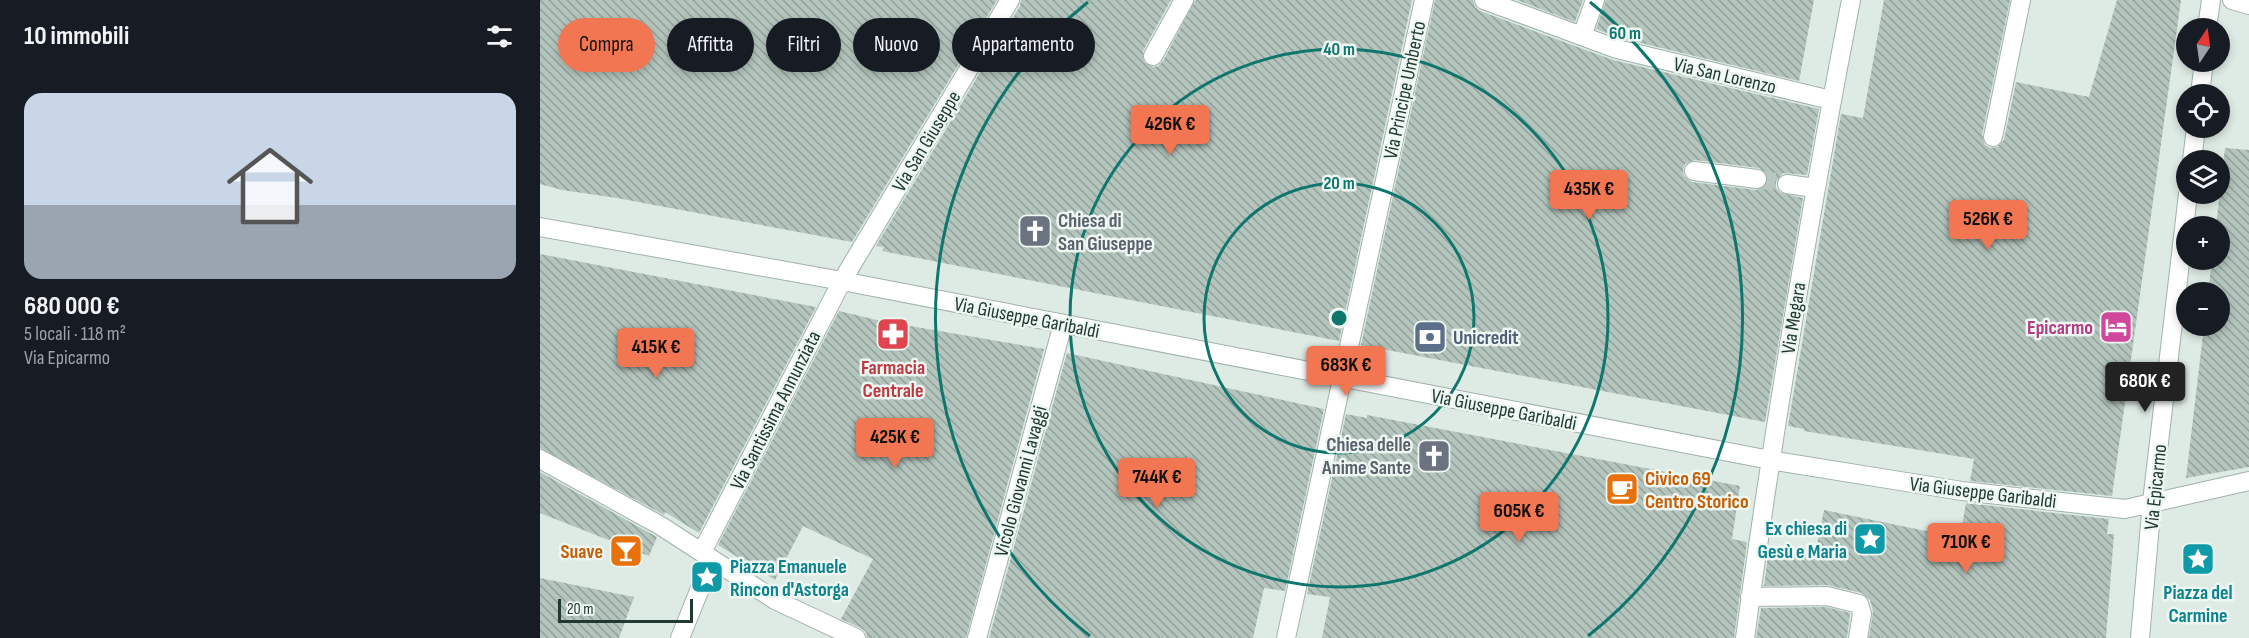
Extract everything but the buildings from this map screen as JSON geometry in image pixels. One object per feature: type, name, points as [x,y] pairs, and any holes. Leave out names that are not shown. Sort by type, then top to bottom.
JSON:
[{"type":"street","name":"Via San Giuseppe","points":[[842,281],[1010,0]]},
{"type":"street","points":[[1153,56],[1184,0]]},
{"type":"street","name":"Via Principe Umberto","points":[[1286,638],[1424,0]]},
{"type":"street","name":"Via San Lorenzo","points":[[1484,0],[1617,50],[1831,100]]},
{"type":"street","points":[[1582,36],[1595,0]]},
{"type":"street","name":"Via Megara","points":[[1745,638],[1770,460],[1815,188],[1851,0]]},
{"type":"street","points":[[1993,137],[2021,0]]},
{"type":"street","points":[[2209,18],[2211,0]]},
{"type":"street","points":[[2232,0],[2249,5]]},
{"type":"street","points":[[1694,171],[1757,179]]},
{"type":"street","points":[[1787,184],[1815,188]]},
{"type":"street","name":"Via Epicarmo","points":[[2140,638],[2152,502],[2187,204]]},
{"type":"street","name":"Via Giuseppe Garibaldi","points":[[540,227],[842,281],[1770,460],[1962,491],[2124,508],[2249,481]]},
{"type":"street","name":"Via Santissima Annunziata","points":[[681,638],[708,550],[842,281]]},
{"type":"street","name":"Vicolo Giovanni Lavaggi","points":[[977,638],[1064,324]]},
{"type":"street","points":[[540,459],[708,550],[775,600],[856,638]]},
{"type":"street","points":[[1750,597],[1827,596],[1858,604],[1862,614],[1858,638]]},
{"type":"tunnel","points":[[1757,179],[1787,184]]},
{"type":"place","name":"Chiesa di San Giuseppe","points":[[1035,231]]},
{"type":"place","name":"Epicarmo","points":[[2116,327]]},
{"type":"place","name":"Farmacia Centrale","points":[[893,334]]},
{"type":"place","name":"Unicredit","points":[[1430,337]]},
{"type":"place","name":"Chiesa delle Anime Sante","points":[[1434,456]]},
{"type":"place","name":"Civico 69 Centro Storico","points":[[1622,489]]},
{"type":"place","name":"Ex chiesa di Gesù e Maria","points":[[1870,539]]},
{"type":"place","name":"Suave","points":[[626,551]]},
{"type":"place","name":"Piazza del Carmine","points":[[2198,559]]},
{"type":"place","name":"Piazza Emanuele Rincon d'Astorga","points":[[707,577]]}]
